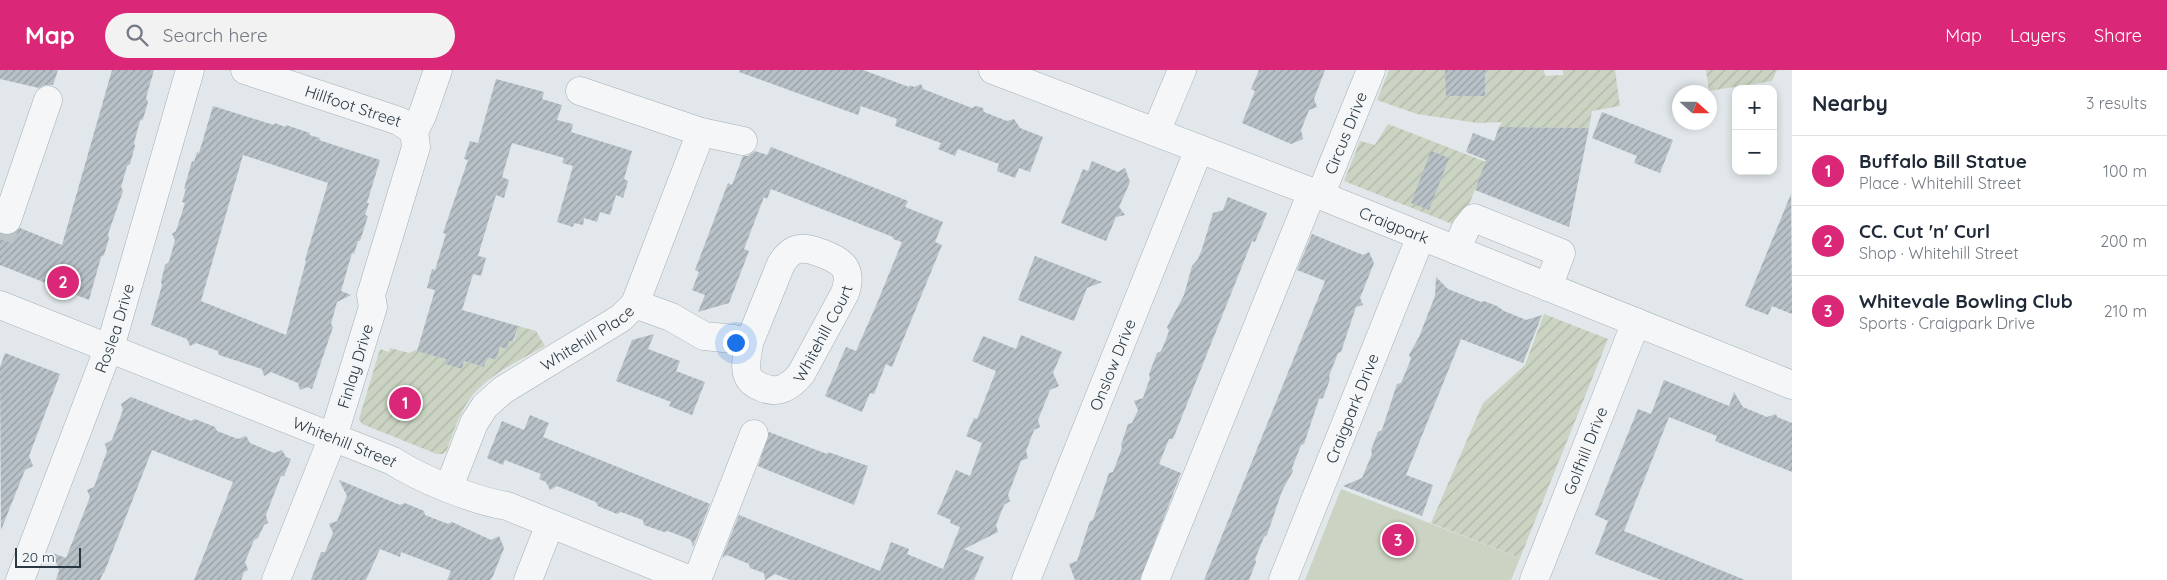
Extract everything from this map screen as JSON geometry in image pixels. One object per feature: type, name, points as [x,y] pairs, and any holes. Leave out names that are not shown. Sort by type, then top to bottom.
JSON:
[{"type":"street","name":"Roslea Drive","points":[[20,580],[109,348],[190,70]]},
{"type":"street","name":"Hillfoot Street","points":[[245,70],[399,120],[415,139]]},
{"type":"street","name":"Finlay Drive","points":[[276,580],[333,437],[373,307],[371,295],[415,139],[438,70]]},
{"type":"street","points":[[1156,132],[1182,70]]},
{"type":"street","name":"Circus Drive","points":[[1155,580],[1316,194],[1370,70]]},
{"type":"street","name":"Craigpark","points":[[1005,72],[1316,194],[1792,385]]},
{"type":"street","points":[[580,91],[701,132],[743,141]]},
{"type":"street","points":[[7,220],[48,100]]},
{"type":"street","name":"Whitehill Place","points":[[449,487],[474,423],[485,406],[502,390],[620,318],[635,304],[701,132]]},
{"type":"street","name":"Onslow Drive","points":[[1026,580],[1199,149]]},
{"type":"street","points":[[1456,250],[1466,228],[1474,218],[1561,253],[1548,287]]},
{"type":"street","name":"Craigpark Drive","points":[[1283,580],[1421,236]]},
{"type":"street","name":"Whitehill Court","points":[[805,248],[835,258],[842,264],[847,272],[848,283],[845,293],[802,374],[794,383],[784,389],[775,391],[756,385],[749,378],[746,367],[750,343],[781,264],[787,255],[805,248]]},
{"type":"street","points":[[635,304],[670,317],[704,336],[734,339],[750,343]]},
{"type":"street","name":"Whitehill Street","points":[[0,305],[393,461],[408,471],[490,504],[507,506],[690,580]]},
{"type":"street","name":"Golfhill Drive","points":[[1534,580],[1636,322]]},
{"type":"street","points":[[697,580],[754,434]]},
{"type":"street","points":[[528,580],[550,524]]},
{"type":"green space","points":[[1389,70],[1544,70],[1545,76],[1563,75],[1563,70],[1615,70],[1620,106],[1592,111],[1589,128],[1499,127],[1502,122],[1478,123],[1417,114],[1377,100]]},
{"type":"green space","points":[[1706,70],[1777,70],[1772,81],[1732,85],[1732,87],[1717,90],[1717,85],[1708,85]]},
{"type":"green space","points":[[1388,124],[1486,162],[1460,227],[1344,181],[1360,141],[1375,145]]},
{"type":"green space","points":[[1544,314],[1608,339],[1520,558],[1431,523],[1483,403],[1525,365]]},
{"type":"green space","points":[[518,326],[536,331],[545,346],[504,369],[476,391],[462,412],[447,450],[443,454],[437,454],[362,424],[359,419],[380,349],[389,352],[390,348],[409,353],[415,350],[447,357],[445,364],[462,369],[464,361],[484,367],[487,357],[496,360],[500,347],[507,349],[509,341],[514,342]]},
{"type":"green space","points":[[1341,489],[1520,558],[1511,580],[1305,580]]},
{"type":"building","points":[[0,70],[58,70],[53,85],[45,85],[39,88],[0,79]]},
{"type":"building","points":[[112,70],[154,70],[146,98],[148,102],[143,119],[140,121],[130,164],[127,166],[121,187],[123,191],[108,234],[109,238],[104,255],[101,257],[89,300],[0,265],[0,234],[10,235],[20,228],[62,245]]},
{"type":"building","points":[[740,70],[863,70],[909,87],[910,85],[914,87],[921,84],[923,89],[972,108],[976,106],[983,108],[984,112],[1007,121],[1014,119],[1020,128],[1043,137],[1030,172],[1019,168],[1015,178],[997,171],[999,164],[958,149],[955,156],[938,149],[941,143],[895,126],[897,119],[861,106],[858,115],[739,72]]},
{"type":"building","points":[[1259,70],[1325,70],[1314,99],[1317,107],[1309,110],[1301,130],[1303,139],[1291,144],[1242,123],[1255,91],[1251,89]]},
{"type":"building","points":[[1445,70],[1485,70],[1485,96],[1446,96]]},
{"type":"building","points":[[496,79],[544,92],[542,99],[562,105],[557,120],[573,124],[571,132],[632,151],[624,179],[628,181],[623,198],[616,195],[610,215],[600,212],[597,222],[584,218],[583,225],[574,223],[573,227],[557,222],[573,166],[562,163],[564,158],[512,143],[502,177],[509,180],[504,198],[496,195],[478,256],[486,258],[481,276],[473,274],[462,310],[518,326],[513,342],[509,341],[507,349],[500,347],[496,360],[487,357],[484,367],[464,361],[462,369],[445,364],[446,359],[417,351],[435,290],[427,288],[432,269],[435,270],[446,234],[443,233],[468,160],[464,159],[470,141],[478,143]]},
{"type":"building","points":[[213,106],[274,125],[275,123],[285,127],[286,125],[310,133],[309,135],[320,138],[319,140],[380,160],[367,203],[369,203],[365,215],[368,216],[360,241],[358,241],[354,254],[352,253],[341,291],[351,295],[337,302],[331,324],[333,327],[312,389],[307,387],[300,390],[298,383],[271,372],[264,376],[262,369],[219,355],[218,351],[196,343],[190,346],[187,339],[151,325],[162,285],[165,265],[169,262],[175,240],[172,234],[176,231],[185,203],[182,202],[186,189],[184,189],[192,161],[194,162],[197,152],[199,153]],"holes":[[[243,155],[328,183],[305,260],[286,335],[201,301]]]},
{"type":"building","points":[[1602,112],[1673,140],[1660,173],[1634,163],[1637,156],[1592,138]]},
{"type":"building","points":[[1499,127],[1589,128],[1569,227],[1475,190],[1486,160],[1466,152],[1473,133],[1494,141]]},
{"type":"building","points":[[771,147],[908,201],[905,207],[943,222],[935,242],[942,245],[892,367],[886,364],[874,394],[870,393],[862,412],[825,396],[846,347],[856,351],[902,242],[771,189],[767,199],[764,197],[744,249],[749,251],[729,303],[698,312],[705,295],[692,290],[699,272],[695,270],[728,183],[732,185],[743,156],[748,156],[755,151],[767,155]]},
{"type":"building","points":[[1431,151],[1449,158],[1429,210],[1411,203]]},
{"type":"building","points":[[1092,161],[1118,172],[1125,168],[1130,182],[1119,207],[1125,215],[1116,217],[1106,241],[1061,223],[1083,169],[1088,171]]},
{"type":"building","points":[[1791,194],[1792,314],[1772,306],[1768,315],[1745,306]]},
{"type":"building","points":[[1228,197],[1267,213],[1255,242],[1252,241],[1173,439],[1169,439],[1159,464],[1181,473],[1140,580],[1075,580],[1069,564],[1077,561],[1109,473],[1113,472],[1122,448],[1121,445],[1128,424],[1132,423],[1138,410],[1134,401],[1143,398],[1150,378],[1149,374],[1157,353],[1161,351],[1165,342],[1169,331],[1167,327],[1184,295],[1192,266],[1198,259],[1202,249],[1213,213],[1223,210]]},
{"type":"building","points":[[1312,234],[1363,255],[1369,252],[1374,263],[1360,298],[1363,305],[1356,307],[1341,352],[1338,353],[1329,376],[1330,379],[1325,393],[1323,398],[1319,399],[1304,444],[1301,445],[1292,468],[1293,471],[1282,491],[1267,535],[1264,537],[1255,559],[1256,562],[1249,580],[1204,580],[1325,281],[1297,270]]},
{"type":"building","points":[[1035,256],[1102,282],[1087,288],[1074,321],[1018,300]]},
{"type":"building","points":[[1436,277],[1448,289],[1497,306],[1526,320],[1542,315],[1523,363],[1461,339],[1406,475],[1433,485],[1422,516],[1343,486],[1362,478],[1372,454],[1371,450],[1378,432],[1382,430],[1397,384],[1401,383],[1411,359],[1409,355],[1419,337],[1435,296]]},
{"type":"building","points":[[654,334],[648,349],[680,361],[676,371],[705,382],[692,415],[669,406],[671,402],[616,381],[632,340]]},
{"type":"building","points":[[1021,335],[1062,352],[1053,373],[1059,386],[1050,390],[1038,420],[1040,427],[1034,430],[1026,451],[1028,458],[1021,461],[1008,495],[1010,501],[1004,505],[996,525],[998,532],[964,549],[984,557],[974,580],[790,580],[775,574],[765,580],[764,573],[750,568],[749,564],[727,555],[722,558],[739,515],[880,571],[891,542],[909,549],[907,554],[943,569],[960,527],[950,523],[951,520],[937,514],[956,470],[970,476],[982,443],[966,436],[974,418],[977,419],[996,371],[972,361],[983,336],[1016,349]]},
{"type":"building","points":[[5,353],[60,374],[29,456],[33,466],[25,470],[1,530],[0,367]]},
{"type":"building","points":[[1664,380],[1729,406],[1734,392],[1743,407],[1767,417],[1776,414],[1777,417],[1792,423],[1792,472],[1715,441],[1717,436],[1669,417],[1624,531],[1745,580],[1661,580],[1595,554],[1608,521],[1595,515],[1638,409],[1651,414]]},
{"type":"building","points":[[131,397],[191,421],[195,419],[215,427],[217,431],[238,439],[246,436],[250,443],[274,453],[282,450],[286,457],[291,459],[284,476],[281,476],[266,515],[268,523],[264,525],[258,538],[254,540],[245,562],[248,570],[244,572],[241,580],[194,580],[233,482],[152,450],[100,580],[56,580],[59,571],[53,553],[66,558],[90,497],[87,490],[94,487],[107,451],[105,444],[112,440],[123,410],[121,404]]},
{"type":"building","points":[[530,415],[549,423],[543,437],[710,504],[693,547],[691,540],[668,531],[664,532],[644,525],[643,520],[621,512],[617,514],[598,506],[596,502],[557,486],[550,490],[546,482],[539,479],[541,474],[505,460],[503,465],[487,458],[502,421],[524,430]]},
{"type":"building","points":[[769,432],[827,454],[828,452],[868,466],[854,505],[758,466]]},
{"type":"building","points":[[339,480],[400,505],[405,503],[424,511],[425,515],[448,524],[452,522],[491,540],[499,536],[504,548],[493,576],[490,580],[447,580],[451,571],[401,552],[400,557],[380,549],[366,580],[311,580],[321,552],[325,552],[333,533],[329,524],[337,521],[347,496]]},
{"type":"tunnel","points":[[0,239],[7,220]]},
{"type":"place","name":"CC. Cut 'n' Curl","points":[[63,282]]},
{"type":"place","name":"Buffalo Bill Statue","points":[[405,403]]},
{"type":"place","name":"Whitevale Bowling Club","points":[[1398,540]]}]
